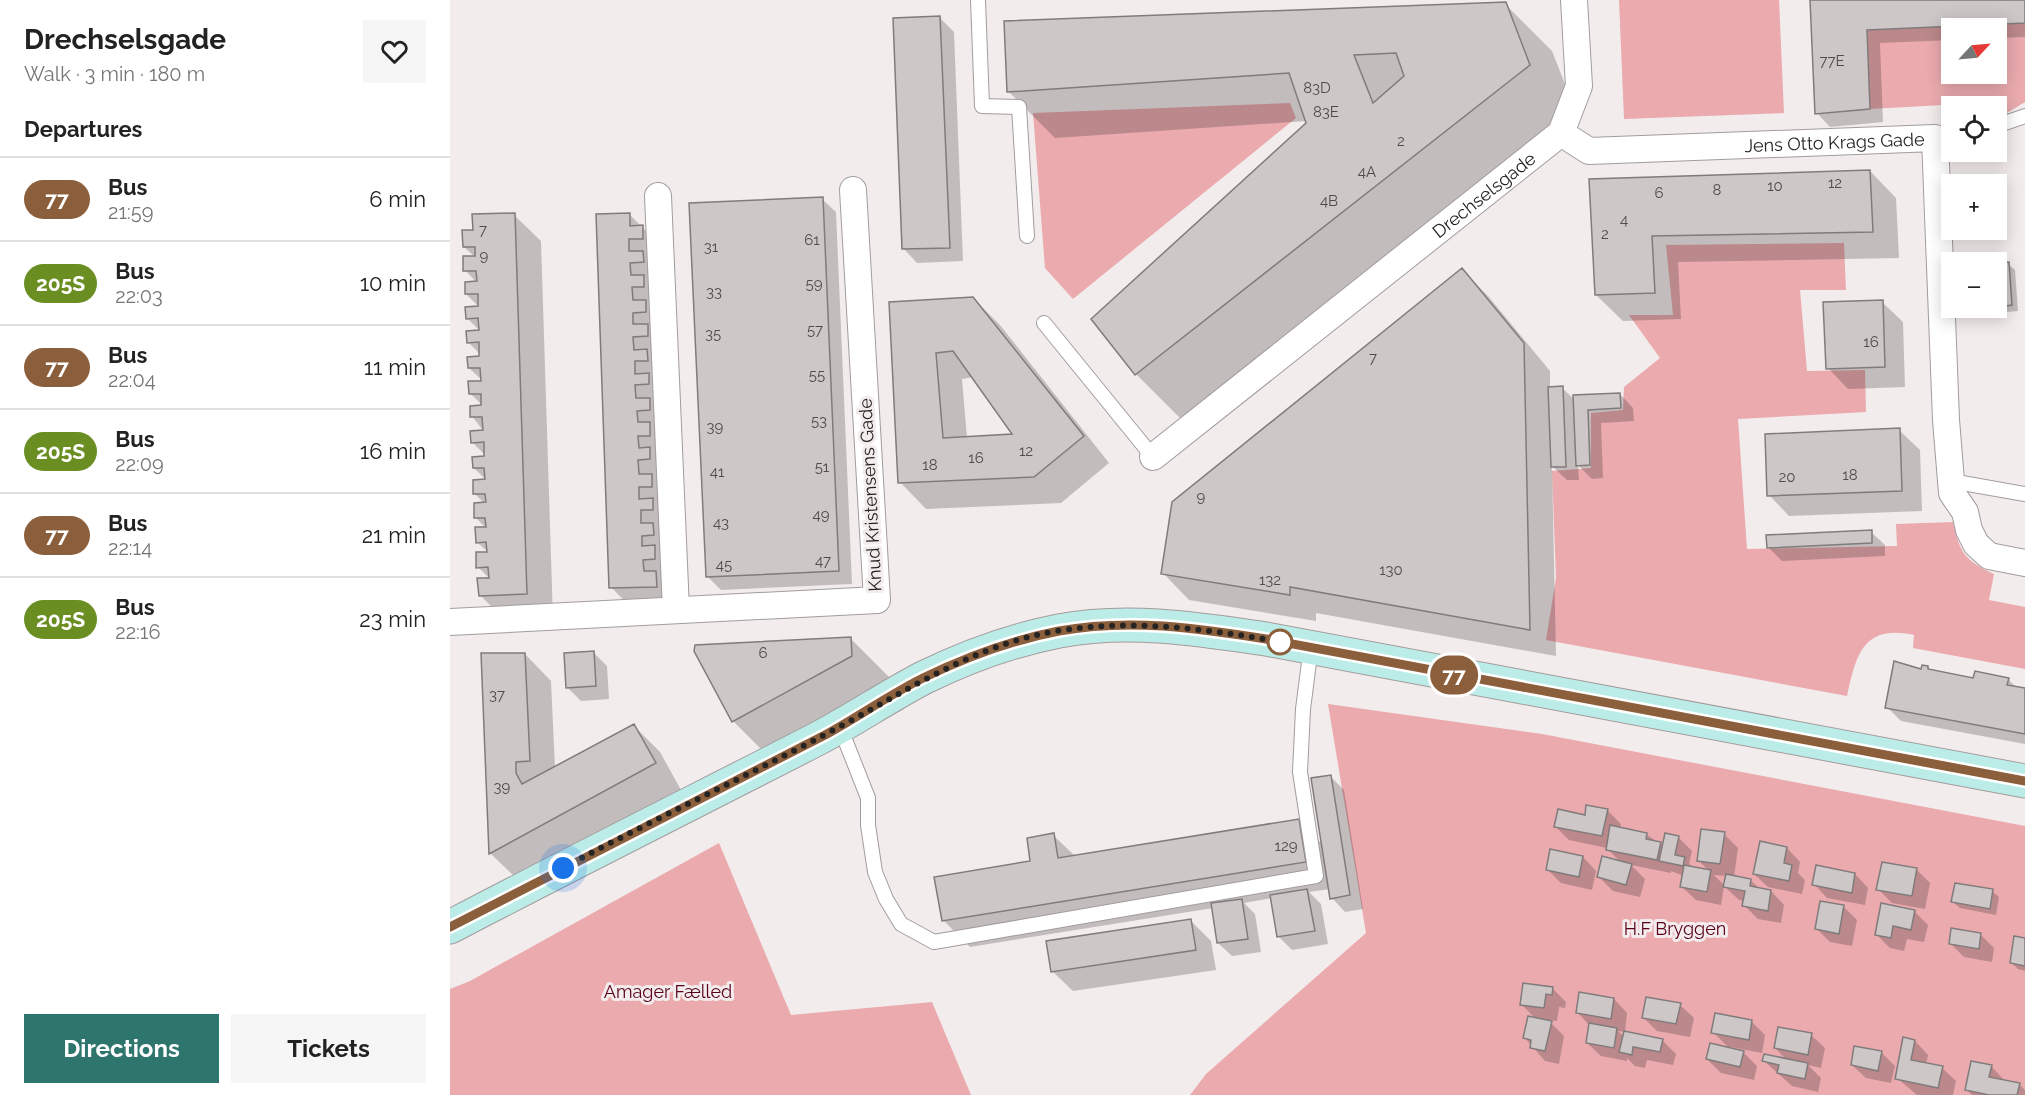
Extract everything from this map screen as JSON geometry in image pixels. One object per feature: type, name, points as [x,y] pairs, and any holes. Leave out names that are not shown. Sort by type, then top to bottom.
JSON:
[{"type":"street","points":[[1561,133],[1579,86],[1574,0]]},
{"type":"street","name":"Jens Otto Krags Gade","points":[[1561,133],[1589,151],[1941,137]]},
{"type":"street","name":"Drechselsgade","points":[[1153,457],[1561,133]]},
{"type":"street","name":"Jens Otto Krags Gade","points":[[1943,162],[1945,409],[1952,494],[1965,512],[1969,530],[1976,544],[1989,556],[2025,563]]},
{"type":"street","name":"Knud Kristensens Gade","points":[[450,622],[878,600],[853,190]]},
{"type":"street","points":[[658,196],[676,610]]},
{"type":"street","points":[[450,927],[840,727],[942,670],[983,652],[1060,631],[1115,624],[1187,627],[1311,647],[2025,781]]},
{"type":"lane","points":[[978,0],[982,106],[1019,107],[1027,237]]},
{"type":"lane","points":[[2007,122],[2025,116]]},
{"type":"lane","name":"Drechselsgade","points":[[1044,323],[1153,457]]},
{"type":"lane","points":[[1951,481],[2025,494]]},
{"type":"lane","points":[[840,727],[868,798],[868,825],[875,872],[886,899],[901,924],[934,942],[1316,876],[1300,772],[1303,709],[1311,647]]},
{"type":"green space","points":[[1619,0],[1779,0],[1784,113],[1624,119]]},
{"type":"green space","points":[[2025,23],[2025,102],[2007,113],[2007,96],[1941,96],[1941,105],[1870,109],[1867,30],[1941,27],[1941,84],[2007,84],[2007,24]]},
{"type":"green space","points":[[1290,103],[1296,118],[1073,299],[1045,268],[1033,113]]},
{"type":"green space","points":[[1844,243],[1846,290],[1800,290],[1807,371],[1865,370],[1866,412],[1738,419],[1747,549],[1897,546],[1896,524],[1953,522],[1958,541],[1965,554],[1970,560],[1994,574],[1989,600],[2025,607],[2025,669],[1913,648],[1914,635],[1883,634],[1865,646],[1859,656],[1847,696],[1546,640],[1556,578],[1552,471],[1591,468],[1591,413],[1623,410],[1624,387],[1660,358],[1629,315],[1673,315],[1666,245]]},
{"type":"green space","name":"H.F Bryggen","points":[[1328,704],[1542,734],[2025,826],[2025,1095],[1190,1095],[1206,1074],[1366,933]]},
{"type":"green space","name":"Amager Fælled","points":[[719,843],[791,1015],[932,1002],[971,1095],[450,1095],[450,989],[470,981]]},
{"type":"building","points":[[1810,0],[2025,0],[2025,23],[2007,24],[2007,18],[1941,18],[1941,27],[1867,30],[1870,109],[1815,114]]},
{"type":"building","points":[[1506,2],[1530,65],[1135,375],[1091,319],[1306,123],[1289,73],[1007,92],[1004,21]],"holes":[[[1396,53],[1404,76],[1373,103],[1354,55]]]},
{"type":"building","points":[[940,16],[950,248],[902,249],[893,18]]},
{"type":"building","points":[[1870,170],[1873,232],[1652,236],[1655,293],[1595,295],[1589,179]]},
{"type":"building","points":[[823,197],[839,571],[706,577],[689,203]]},
{"type":"building","points":[[515,213],[527,594],[479,596],[477,578],[489,578],[488,567],[476,568],[476,552],[487,552],[486,542],[476,543],[475,527],[486,527],[485,518],[474,518],[474,503],[486,502],[485,494],[473,494],[473,480],[485,479],[484,468],[473,468],[472,457],[484,456],[484,442],[471,443],[470,431],[483,430],[482,417],[470,417],[470,406],[481,405],[481,394],[469,394],[468,381],[481,381],[480,368],[468,368],[467,357],[479,356],[479,342],[467,343],[466,331],[479,330],[478,318],[466,319],[465,307],[478,306],[478,294],[465,294],[465,282],[477,281],[476,271],[463,271],[463,256],[475,256],[475,247],[463,247],[462,230],[473,230],[472,214]]},
{"type":"building","points":[[630,213],[630,226],[643,225],[643,239],[629,239],[629,251],[643,251],[644,262],[630,263],[631,275],[644,275],[644,287],[632,287],[633,300],[646,300],[646,312],[633,313],[633,324],[648,324],[648,336],[633,337],[634,350],[647,349],[648,361],[635,361],[635,374],[649,373],[649,384],[635,385],[636,398],[650,398],[650,410],[637,411],[638,422],[650,422],[650,436],[638,436],[639,448],[650,447],[650,459],[638,460],[639,474],[652,474],[652,487],[639,487],[639,499],[653,498],[653,510],[641,510],[641,523],[653,523],[654,535],[642,536],[642,546],[655,545],[655,559],[643,560],[644,571],[656,571],[657,587],[609,588],[596,214]]},
{"type":"building","points":[[2007,262],[2009,262],[2012,305],[2007,306]]},
{"type":"building","points":[[1462,268],[1524,343],[1530,630],[1290,587],[1290,595],[1161,574],[1172,502]]},
{"type":"building","points":[[973,297],[1084,436],[1034,477],[898,483],[889,302]],"holes":[[[953,351],[1012,434],[943,438],[936,353]]]},
{"type":"building","points":[[1883,300],[1885,367],[1826,369],[1823,302]]},
{"type":"building","points":[[1563,386],[1566,467],[1551,467],[1548,387]]},
{"type":"building","points":[[1620,393],[1621,408],[1588,410],[1590,465],[1576,466],[1573,395]]},
{"type":"building","points":[[1900,428],[1902,491],[1767,496],[1765,434]]},
{"type":"building","points":[[1872,530],[1872,543],[1767,548],[1766,535]]},
{"type":"building","points":[[851,637],[852,656],[732,722],[694,651],[695,645]]},
{"type":"building","points":[[594,651],[596,686],[566,688],[564,653]]},
{"type":"building","points":[[481,653],[525,653],[530,761],[516,762],[516,773],[522,784],[634,724],[656,763],[489,854]]},
{"type":"building","points":[[1894,661],[1921,669],[1922,665],[1928,666],[1928,669],[1973,678],[1975,671],[2009,678],[2007,685],[2025,688],[2025,734],[1885,708]]},
{"type":"building","points":[[1331,775],[1350,895],[1330,899],[1311,778]]},
{"type":"building","points":[[1586,805],[1608,809],[1602,836],[1554,827],[1558,809],[1585,815]]},
{"type":"building","points":[[1299,819],[1306,862],[942,921],[934,877],[1030,861],[1027,838],[1054,833],[1058,858]]},
{"type":"building","points":[[1610,825],[1647,833],[1646,839],[1661,842],[1657,860],[1606,850]]},
{"type":"building","points":[[1701,829],[1725,832],[1720,864],[1697,861]]},
{"type":"building","points":[[1665,833],[1679,836],[1675,855],[1685,857],[1683,866],[1659,861]]},
{"type":"building","points":[[1760,841],[1787,847],[1784,863],[1792,865],[1789,881],[1753,874]]},
{"type":"building","points":[[1550,849],[1583,856],[1579,877],[1546,870]]},
{"type":"building","points":[[1602,856],[1632,864],[1626,885],[1597,877]]},
{"type":"building","points":[[1882,862],[1917,868],[1912,896],[1876,890]]},
{"type":"building","points":[[1684,865],[1711,870],[1707,892],[1680,887]]},
{"type":"building","points":[[1816,865],[1855,873],[1852,893],[1812,885]]},
{"type":"building","points":[[1726,874],[1751,879],[1750,886],[1771,890],[1768,911],[1742,906],[1745,891],[1723,887]]},
{"type":"building","points":[[1955,883],[1993,889],[1990,909],[1951,902]]},
{"type":"building","points":[[1307,889],[1315,931],[1277,937],[1270,895]]},
{"type":"building","points":[[1242,899],[1248,939],[1217,943],[1211,903]]},
{"type":"building","points":[[1820,901],[1844,905],[1839,934],[1815,929]]},
{"type":"building","points":[[1881,903],[1915,910],[1911,930],[1893,926],[1891,938],[1875,935]]},
{"type":"building","points":[[1191,919],[1196,950],[1051,972],[1046,941]]},
{"type":"building","points":[[1951,928],[1981,933],[1979,949],[1949,944]]},
{"type":"building","points":[[2014,936],[2025,938],[2025,966],[2010,963]]},
{"type":"building","points":[[1523,983],[1553,987],[1552,995],[1546,994],[1544,1008],[1520,1005]]},
{"type":"building","points":[[1579,992],[1614,998],[1611,1019],[1576,1013]]},
{"type":"building","points":[[1646,997],[1681,1003],[1676,1024],[1642,1018]]},
{"type":"building","points":[[1715,1013],[1752,1020],[1749,1040],[1711,1033]]},
{"type":"building","points":[[1528,1016],[1552,1021],[1545,1051],[1530,1048],[1531,1040],[1523,1038]]},
{"type":"building","points":[[1589,1023],[1617,1028],[1614,1048],[1586,1043]]},
{"type":"building","points":[[1778,1027],[1812,1033],[1808,1055],[1774,1048]]},
{"type":"building","points":[[1624,1031],[1663,1039],[1660,1052],[1633,1047],[1632,1055],[1619,1052]]},
{"type":"building","points":[[1903,1037],[1915,1040],[1911,1060],[1943,1066],[1938,1088],[1895,1079]]},
{"type":"building","points":[[1710,1043],[1744,1051],[1740,1067],[1706,1059]]},
{"type":"building","points":[[1854,1046],[1882,1051],[1878,1071],[1851,1065]]},
{"type":"building","points":[[1764,1054],[1808,1063],[1805,1079],[1777,1073],[1779,1065],[1762,1061]]},
{"type":"building","points":[[1971,1061],[1992,1065],[1989,1077],[2020,1083],[2017,1095],[1989,1095],[1965,1090]]},
{"type":"bus line","name":"77","points":[[450,927],[636,829],[840,727],[923,679],[983,652],[1019,641],[1060,631],[1115,624],[1187,627],[1266,639],[2025,781]]},
{"type":"route","points":[[563,868],[840,727],[923,679],[983,652],[1060,631],[1115,624],[1187,627],[1288,643],[1280,642]]}]
